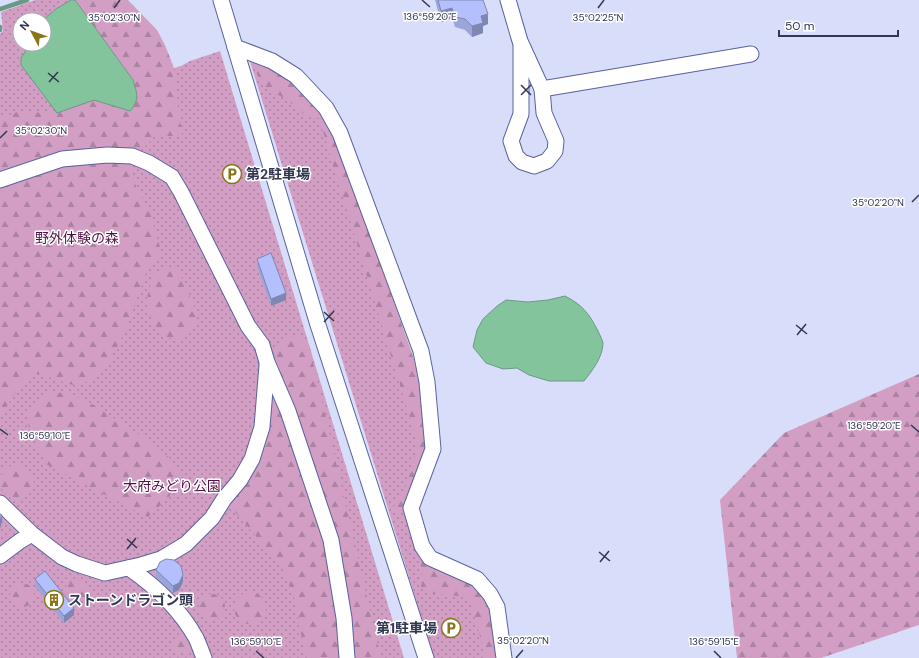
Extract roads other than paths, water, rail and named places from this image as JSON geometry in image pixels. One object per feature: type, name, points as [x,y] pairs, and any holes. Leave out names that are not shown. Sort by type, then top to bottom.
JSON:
[{"type":"street","points":[[221,0],[318,325],[426,658]]},
{"type":"street","points":[[508,0],[520,41],[542,89],[544,113],[556,141],[555,151],[547,161],[534,166],[522,162],[516,156],[512,141],[521,114],[520,41]]},
{"type":"street","points":[[235,48],[272,61],[296,76],[326,108],[340,133],[421,351],[427,382],[433,449],[411,508],[422,546],[430,558],[476,579],[490,594],[497,607],[504,658]]},
{"type":"street","points":[[542,89],[751,54]]},
{"type":"street","points":[[0,180],[62,159],[107,155],[132,156],[149,163],[172,177],[181,192],[248,326],[262,345],[267,362],[288,411],[330,540],[344,618],[347,658]]},
{"type":"street","points":[[0,503],[32,534],[62,557],[77,564],[105,573],[161,559],[186,544],[212,518],[224,499],[240,480],[252,459],[262,427],[267,362]]},
{"type":"street","points":[[0,556],[32,534]]},
{"type":"street","points":[[129,568],[147,581],[174,606],[196,638],[204,658]]},
{"type":"waterway","points":[[0,9],[27,0]]},
{"type":"place","name":"第2駐車場","points":[[232,174]]},
{"type":"place","name":"ストーンドラゴン頭","points":[[54,600]]},
{"type":"place","name":"第1駐車場","points":[[451,628]]},
{"type":"park label","name":"野外体験の森","points":[[77,238]]},
{"type":"park label","name":"大府みどり公園","points":[[172,486]]}]
